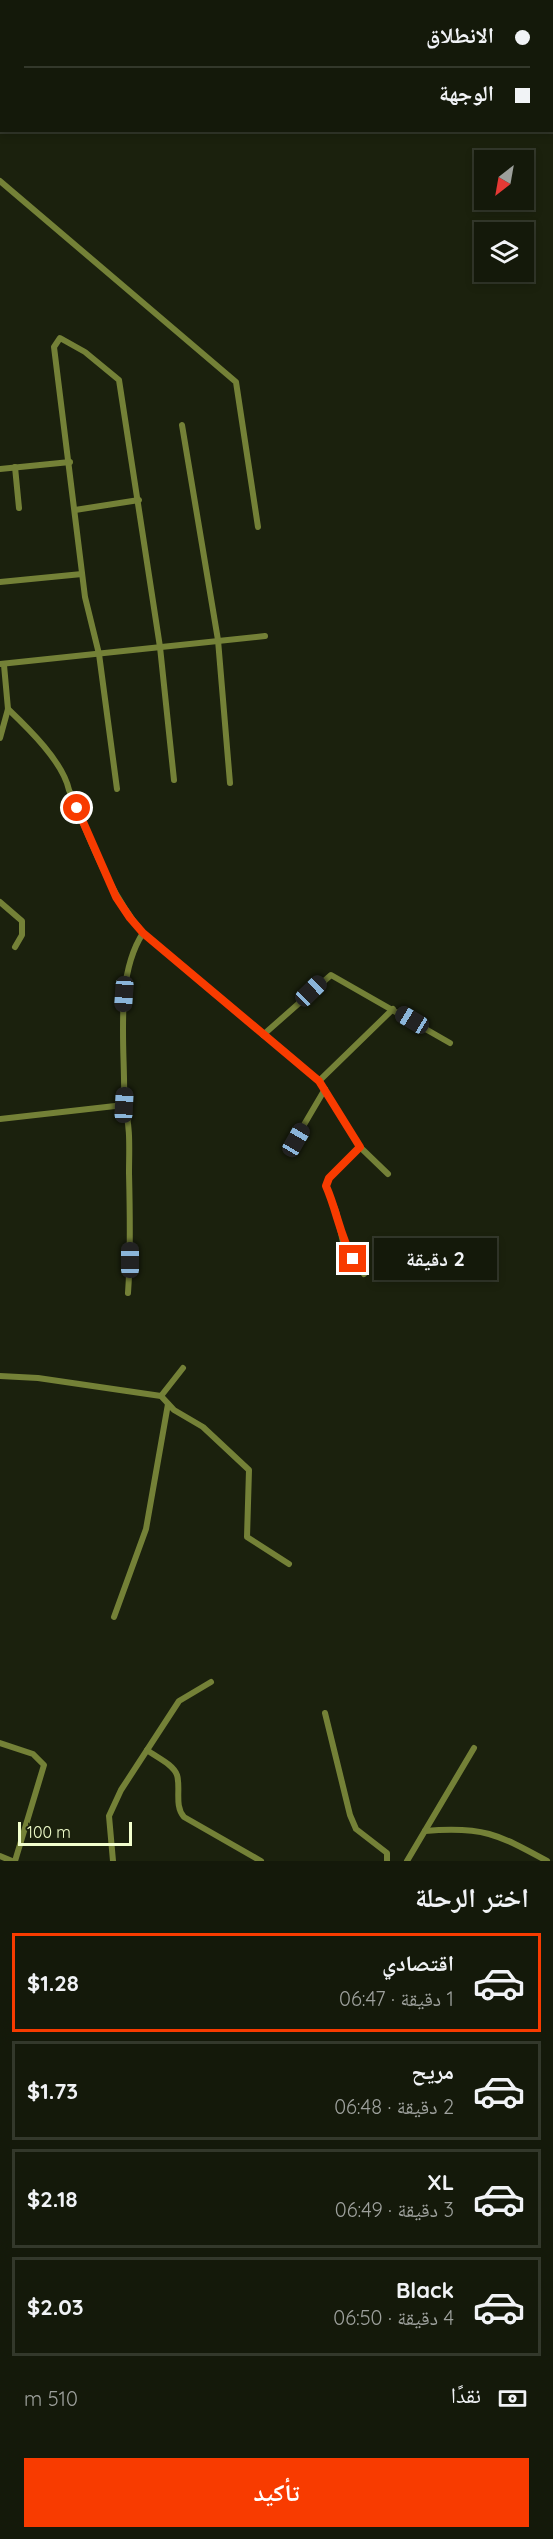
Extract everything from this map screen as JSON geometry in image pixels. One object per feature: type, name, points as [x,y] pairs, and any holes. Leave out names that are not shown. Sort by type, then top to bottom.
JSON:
[{"type":"street","points":[[0,181],[236,382],[258,527]]},
{"type":"street","points":[[117,789],[99,654],[82,574],[70,462],[54,347],[60,338],[85,352],[119,380],[160,647],[174,780]]},
{"type":"street","points":[[182,425],[218,640],[230,783]]},
{"type":"street","points":[[0,469],[70,462]]},
{"type":"street","points":[[15,467],[19,508]]},
{"type":"street","points":[[75,510],[139,500]]},
{"type":"street","points":[[0,582],[82,574]]},
{"type":"street","points":[[0,738],[8,709],[2,664],[265,636]]},
{"type":"street","points":[[8,709],[29,729],[66,778],[72,797],[116,897],[143,933],[319,1081],[360,1147],[388,1174]]},
{"type":"street","points":[[0,902],[22,921],[22,935],[15,947]]},
{"type":"street","points":[[128,1293],[130,1260],[128,1115],[124,1105],[125,982],[135,945],[143,933]]},
{"type":"street","points":[[263,1035],[332,975],[450,1043]]},
{"type":"street","points":[[319,1081],[393,1009]]},
{"type":"street","points":[[296,1140],[325,1089]]},
{"type":"street","points":[[0,1119],[124,1105]]},
{"type":"street","points":[[360,1147],[329,1178],[326,1186],[336,1211],[343,1242],[364,1274]]},
{"type":"street","points":[[161,1396],[183,1368]]},
{"type":"street","points":[[0,1376],[38,1378],[161,1396],[183,1417],[203,1426],[249,1470],[247,1537],[290,1564]]},
{"type":"street","points":[[114,1617],[146,1529],[168,1404]]},
{"type":"street","points":[[113,1861],[109,1816],[121,1790],[179,1701],[211,1682]]},
{"type":"street","points":[[325,1713],[350,1815],[356,1829],[387,1853],[387,1861]]},
{"type":"street","points":[[0,1743],[33,1754],[44,1765],[14,1861],[0,1856]]},
{"type":"street","points":[[407,1861],[474,1748]]},
{"type":"street","points":[[147,1750],[177,1775],[180,1809],[184,1817],[261,1861]]},
{"type":"street","points":[[425,1831],[460,1828],[493,1833],[547,1861]]},
{"type":"route","points":[[77,808],[116,897],[130,918],[143,933],[319,1081],[346,1121],[360,1147],[329,1178],[326,1186],[336,1211],[340,1235],[353,1259]]}]
